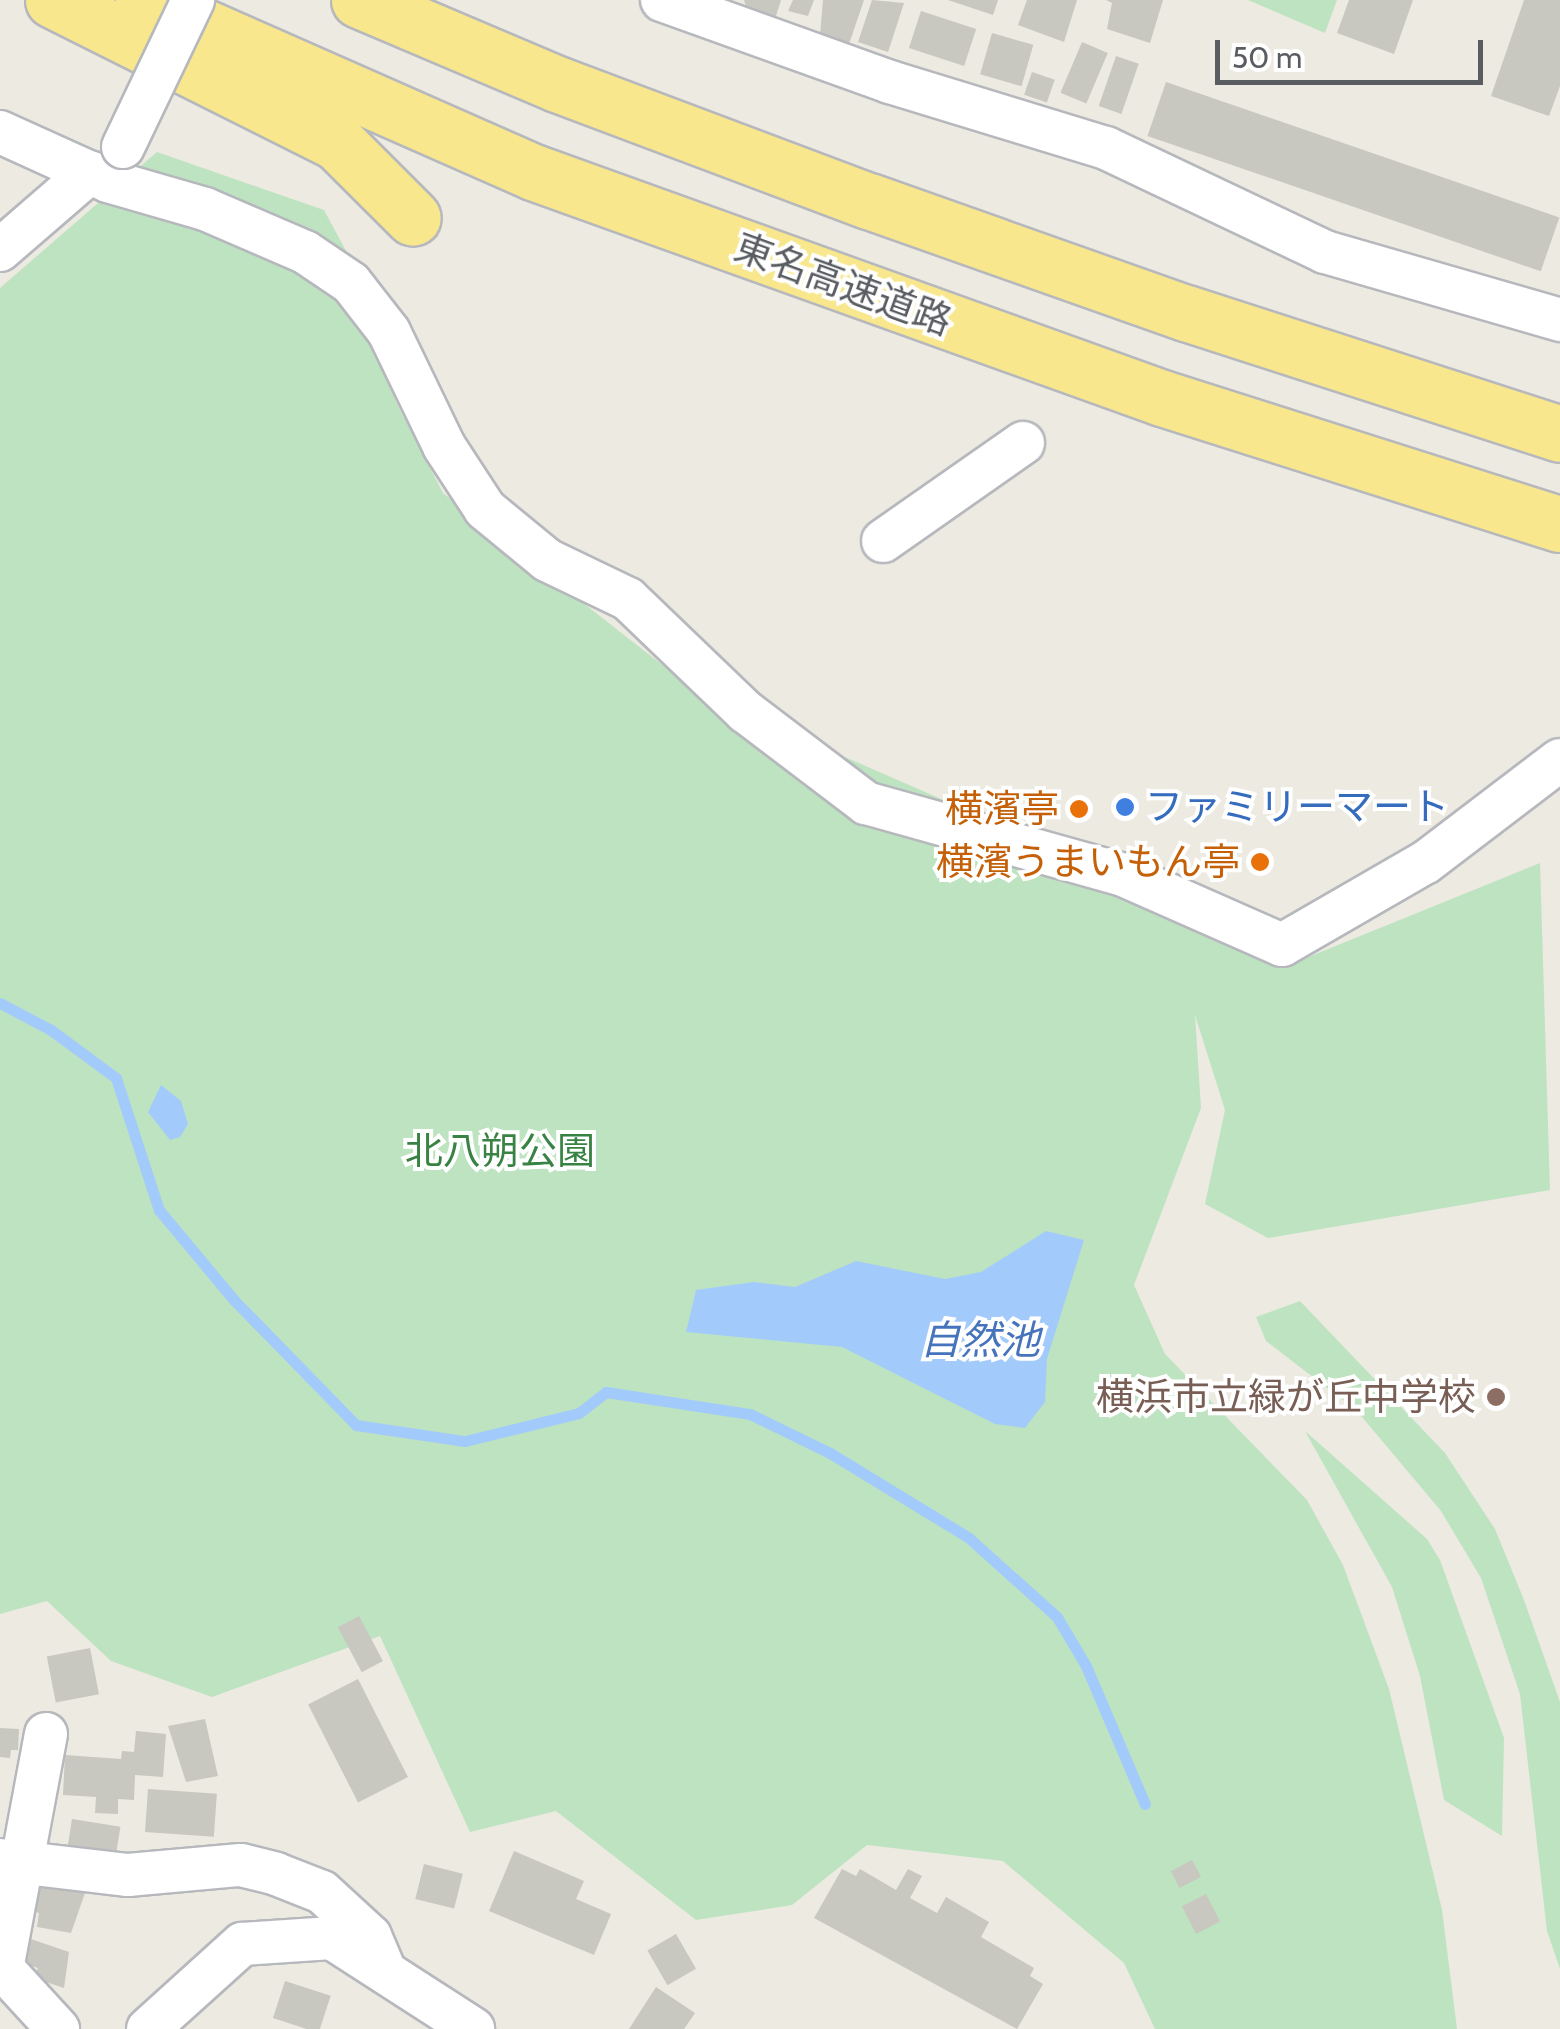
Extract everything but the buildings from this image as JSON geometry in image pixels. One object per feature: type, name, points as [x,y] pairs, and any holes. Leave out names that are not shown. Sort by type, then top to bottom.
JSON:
[{"type":"highway","points":[[53,0],[337,142],[413,218]]},
{"type":"highway","name":"東名高速道路","points":[[143,0],[533,172],[1162,398],[1560,524]]},
{"type":"highway","points":[[359,0],[557,84],[888,208],[1560,434]]},
{"type":"street","points":[[0,250],[107,167],[192,0]]},
{"type":"street","points":[[689,6],[1106,148],[1325,252],[1560,320]]},
{"type":"street","points":[[0,132],[107,167],[205,209],[304,252],[350,283],[388,332],[444,446],[486,509],[547,560],[628,598],[746,712],[866,804],[1121,874],[1282,945],[1412,871],[1560,760]]},
{"type":"street","points":[[883,540],[1023,443]]},
{"type":"street","points":[[46,1734],[10,1861],[2,1968],[58,2029]]},
{"type":"street","points":[[10,1861],[128,1875],[241,1865],[276,1874],[322,1892],[370,1936],[384,1972]]},
{"type":"street","points":[[148,2029],[242,1944],[332,1938],[473,2029]]},
{"type":"green space","points":[[1248,0],[1337,0],[1325,33]]},
{"type":"green space","name":"北八朔公園","points":[[157,152],[324,210],[353,264],[396,402],[443,493],[698,693],[1306,958],[1540,863],[1550,1190],[1268,1238],[1205,1204],[1225,1110],[1195,1015],[1201,1108],[1134,1285],[1165,1354],[1307,1500],[1343,1565],[1389,1689],[1442,1910],[1457,2029],[1155,2029],[1124,1963],[1003,1861],[867,1845],[792,1905],[696,1920],[556,1811],[470,1832],[380,1636],[212,1697],[111,1661],[47,1601],[0,1614],[0,288]]},
{"type":"green space","points":[[1300,1301],[1445,1453],[1495,1529],[1524,1600],[1560,1702],[1560,1969],[1547,1931],[1520,1694],[1481,1578],[1441,1511],[1357,1411],[1266,1341],[1256,1317]]},
{"type":"green space","points":[[1305,1431],[1427,1539],[1440,1560],[1504,1738],[1502,1836],[1444,1800],[1420,1676],[1392,1587]]},
{"type":"water","points":[[161,1085],[181,1101],[188,1124],[180,1137],[170,1140],[148,1112]]},
{"type":"water","name":"自然池","points":[[1046,1231],[1084,1240],[1047,1359],[1045,1402],[1025,1428],[995,1424],[842,1347],[686,1332],[696,1290],[754,1282],[795,1287],[856,1261],[945,1279],[981,1272]]},
{"type":"waterway","points":[[0,1003],[51,1030],[116,1078],[159,1210],[234,1300],[356,1425],[465,1441],[579,1413],[606,1392],[750,1414],[830,1453],[969,1538],[1057,1617],[1086,1666],[1145,1804]]},
{"type":"place","name":"ファミリーマート","points":[[1125,807]]},
{"type":"place","name":"横濱亭","points":[[1079,809]]},
{"type":"place","name":"横濱うまいもん亭","points":[[1260,862]]},
{"type":"place","name":"横浜市立緑が丘中学校","points":[[1496,1397]]}]
